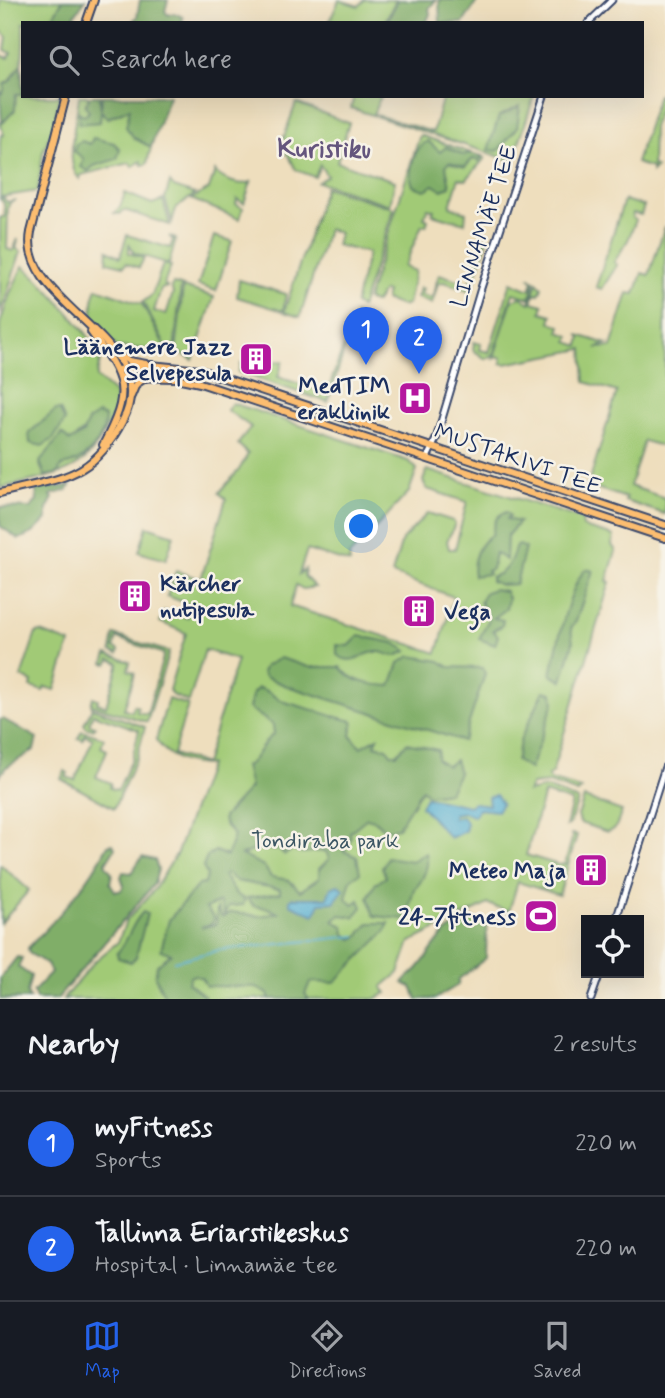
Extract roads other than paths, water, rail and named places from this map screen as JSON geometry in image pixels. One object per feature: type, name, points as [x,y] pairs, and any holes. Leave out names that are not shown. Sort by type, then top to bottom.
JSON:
[{"type":"main road","points":[[87,21],[94,0]]},
{"type":"main road","points":[[65,98],[28,246],[35,267],[113,351],[129,361],[151,365]]},
{"type":"main road","points":[[77,314],[122,373],[120,410],[96,458]]},
{"type":"main road","points":[[113,351],[122,373],[129,405]]},
{"type":"main road","name":"MUSTAKIVI TEE","points":[[122,373],[151,365],[200,370],[665,525]]},
{"type":"main road","name":"MUSTAKIVI TEE","points":[[122,373],[190,380],[665,538]]},
{"type":"main road","points":[[0,494],[69,477],[86,468],[119,427],[136,384],[145,377]]},
{"type":"main road","points":[[214,388],[225,386],[231,379]]},
{"type":"street","points":[[591,21],[612,0]]},
{"type":"street","name":"LINNAMÄE TEE","points":[[426,458],[433,447],[488,266],[543,98]]},
{"type":"street","points":[[618,915],[665,767]]},
{"type":"street","points":[[591,999],[598,978]]},
{"type":"water","points":[[496,795],[502,803],[497,811],[479,809],[474,816],[464,812],[453,814],[453,818],[462,816],[467,823],[465,831],[450,838],[421,806],[426,797],[469,806],[474,803],[489,805],[488,797]]},
{"type":"water","points":[[338,885],[344,889],[334,902],[320,903],[314,915],[290,904],[290,899],[293,898],[327,898],[331,888]]},
{"type":"waterway","points":[[174,961],[220,950],[356,936]]},
{"type":"place","name":"Läänemere Jazz Selvepesula","points":[[256,359]]},
{"type":"place","name":"myFitness","points":[[366,365]]},
{"type":"place","name":"Tallinna Eriarstikeskus","points":[[419,374]]},
{"type":"place","name":"MedTIM erakliinik","points":[[415,398]]},
{"type":"place","name":"Kärcher nutipesula","points":[[135,596]]},
{"type":"place","name":"Vega","points":[[419,611]]},
{"type":"place","name":"Meteo Maja","points":[[591,870]]},
{"type":"place","name":"24-7fitness","points":[[541,916]]},
{"type":"district","name":"Kuristiku","points":[[324,148]]},
{"type":"park label","name":"Tondiraba park","points":[[325,840]]}]
